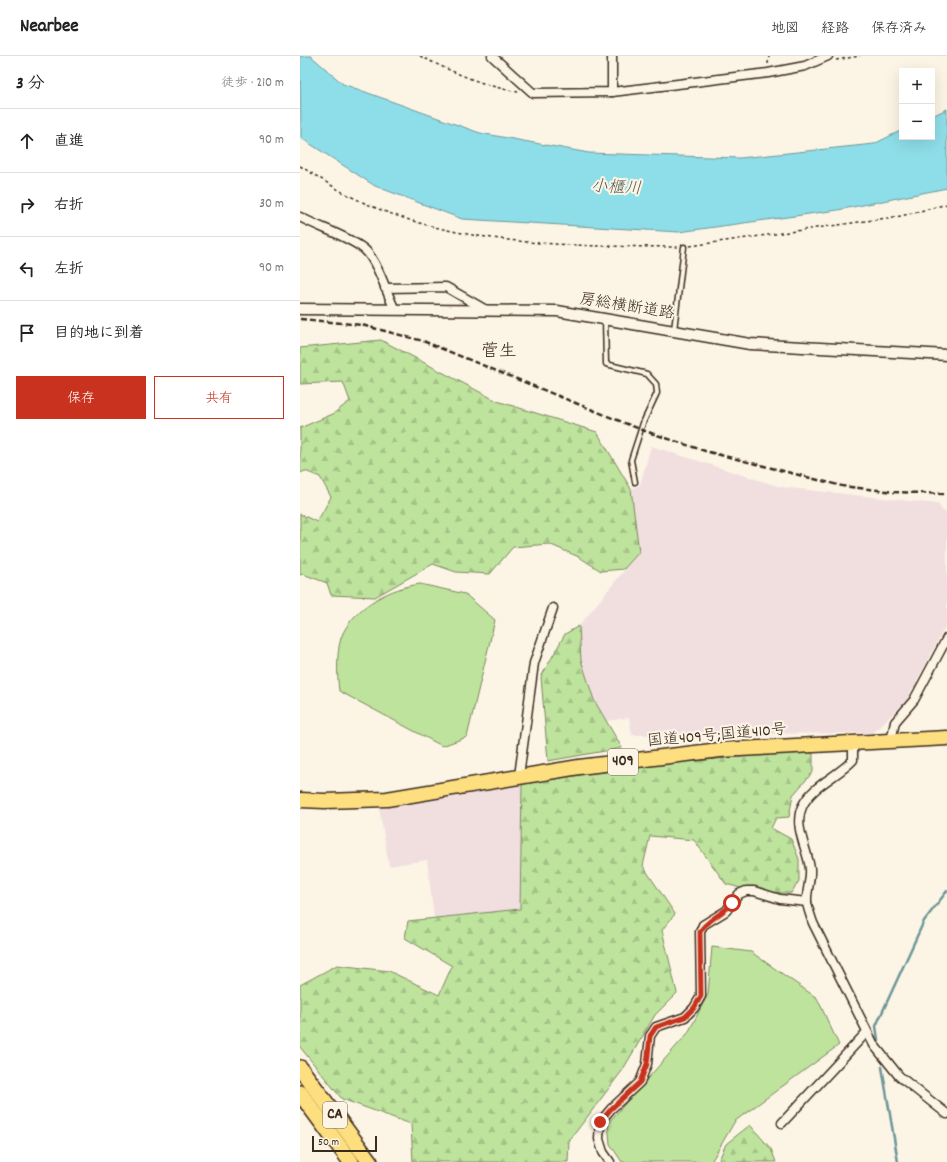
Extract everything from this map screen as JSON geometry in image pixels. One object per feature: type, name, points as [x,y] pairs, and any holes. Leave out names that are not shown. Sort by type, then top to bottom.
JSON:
[{"type":"highway","name":"国道409号;国道410号","points":[[300,800],[326,801],[387,799],[579,767],[720,750],[947,738]]},
{"type":"highway","name":"CA","points":[[300,1068],[370,1162]]},
{"type":"highway","name":"CA","points":[[300,1093],[351,1162]]},
{"type":"street","points":[[492,56],[533,93],[612,92],[768,73],[805,66],[828,56]]},
{"type":"street","points":[[612,56],[612,92]]},
{"type":"street","points":[[300,217],[334,232],[364,250],[380,275],[395,310]]},
{"type":"street","points":[[385,288],[446,287],[486,310]]},
{"type":"street","name":"房総横断道路","points":[[300,308],[557,311],[750,344],[947,355]]},
{"type":"street","points":[[519,776],[534,663],[553,608]]},
{"type":"street","points":[[891,741],[895,722],[914,700],[947,638]]},
{"type":"street","points":[[853,743],[853,760],[818,787],[802,807],[799,818],[800,827],[810,870],[807,902],[813,923],[866,1033],[889,1065],[899,1076],[947,1114]]},
{"type":"street","points":[[610,1162],[599,1139],[600,1122],[611,1109],[640,1082],[647,1064],[650,1036],[656,1027],[685,1017],[694,1008],[701,996],[700,932],[703,925],[726,911],[739,894],[746,890],[759,892],[780,899],[807,902]]},
{"type":"street","points":[[782,1123],[866,1033]]},
{"type":"lane","points":[[674,330],[684,247]]},
{"type":"lane","points":[[605,319],[606,364],[647,374],[656,384],[657,392],[644,423],[632,460],[635,482]]},
{"type":"path","points":[[420,56],[449,70],[506,90],[533,93]]},
{"type":"path","points":[[300,166],[359,200],[402,217],[461,232],[515,241],[582,246],[684,247],[901,216],[947,204]]},
{"type":"shaded area","points":[[651,446],[781,487],[938,504],[942,510],[947,513],[947,623],[907,700],[873,733],[632,735],[629,718],[606,721],[594,700],[581,660],[579,626],[639,552],[631,489],[640,485]]},
{"type":"shaded area","points":[[522,784],[520,909],[434,918],[427,860],[389,866],[379,808]]},
{"type":"green space","points":[[381,340],[497,401],[597,432],[631,489],[639,552],[624,569],[601,571],[579,557],[549,544],[513,547],[490,574],[456,572],[433,564],[375,597],[331,595],[327,583],[303,574],[300,575],[300,514],[317,522],[331,497],[320,477],[305,471],[300,473],[300,428],[333,414],[350,401],[343,382],[300,384],[300,348]]},
{"type":"green space","points":[[420,584],[465,594],[495,620],[467,737],[442,746],[339,691],[339,646],[343,633],[349,623],[366,606],[376,600],[398,589]]},
{"type":"green space","points":[[579,626],[581,660],[594,700],[622,748],[548,761],[541,677],[565,634]]},
{"type":"green space","points":[[806,751],[813,754],[813,772],[793,795],[789,817],[776,818],[771,828],[791,839],[799,859],[799,881],[791,893],[777,893],[773,897],[726,884],[694,840],[650,836],[643,866],[675,914],[662,930],[677,993],[655,1015],[622,1071],[569,1141],[568,1162],[413,1162],[411,1124],[342,1099],[300,1047],[300,985],[337,965],[389,971],[439,995],[452,966],[405,938],[408,921],[520,909],[522,784],[637,766]]},
{"type":"green space","points":[[712,947],[751,952],[817,998],[839,1045],[735,1121],[711,1162],[622,1162],[610,1144],[608,1123],[688,1033],[708,994]]},
{"type":"green space","points":[[750,1125],[771,1149],[776,1162],[718,1162],[726,1144]]},
{"type":"water","name":"小櫃川","points":[[300,56],[311,56],[343,84],[480,133],[589,153],[740,158],[874,144],[899,132],[899,140],[935,140],[935,115],[947,109],[947,188],[838,210],[679,232],[462,219],[375,186],[301,138]]},
{"type":"waterway","points":[[878,1040],[876,1026],[924,921],[947,891]]},
{"type":"waterway","points":[[882,1067],[898,1162]]},
{"type":"railway","points":[[300,319],[362,325],[423,341],[642,430],[705,451],[842,486],[894,492],[947,494]]},
{"type":"district","name":"菅生","points":[[499,352]]},
{"type":"route","points":[[600,1122],[626,1094],[640,1082],[647,1064],[650,1036],[656,1027],[663,1023],[685,1017],[694,1008],[701,996],[700,932],[703,925],[726,911],[732,903]]}]
